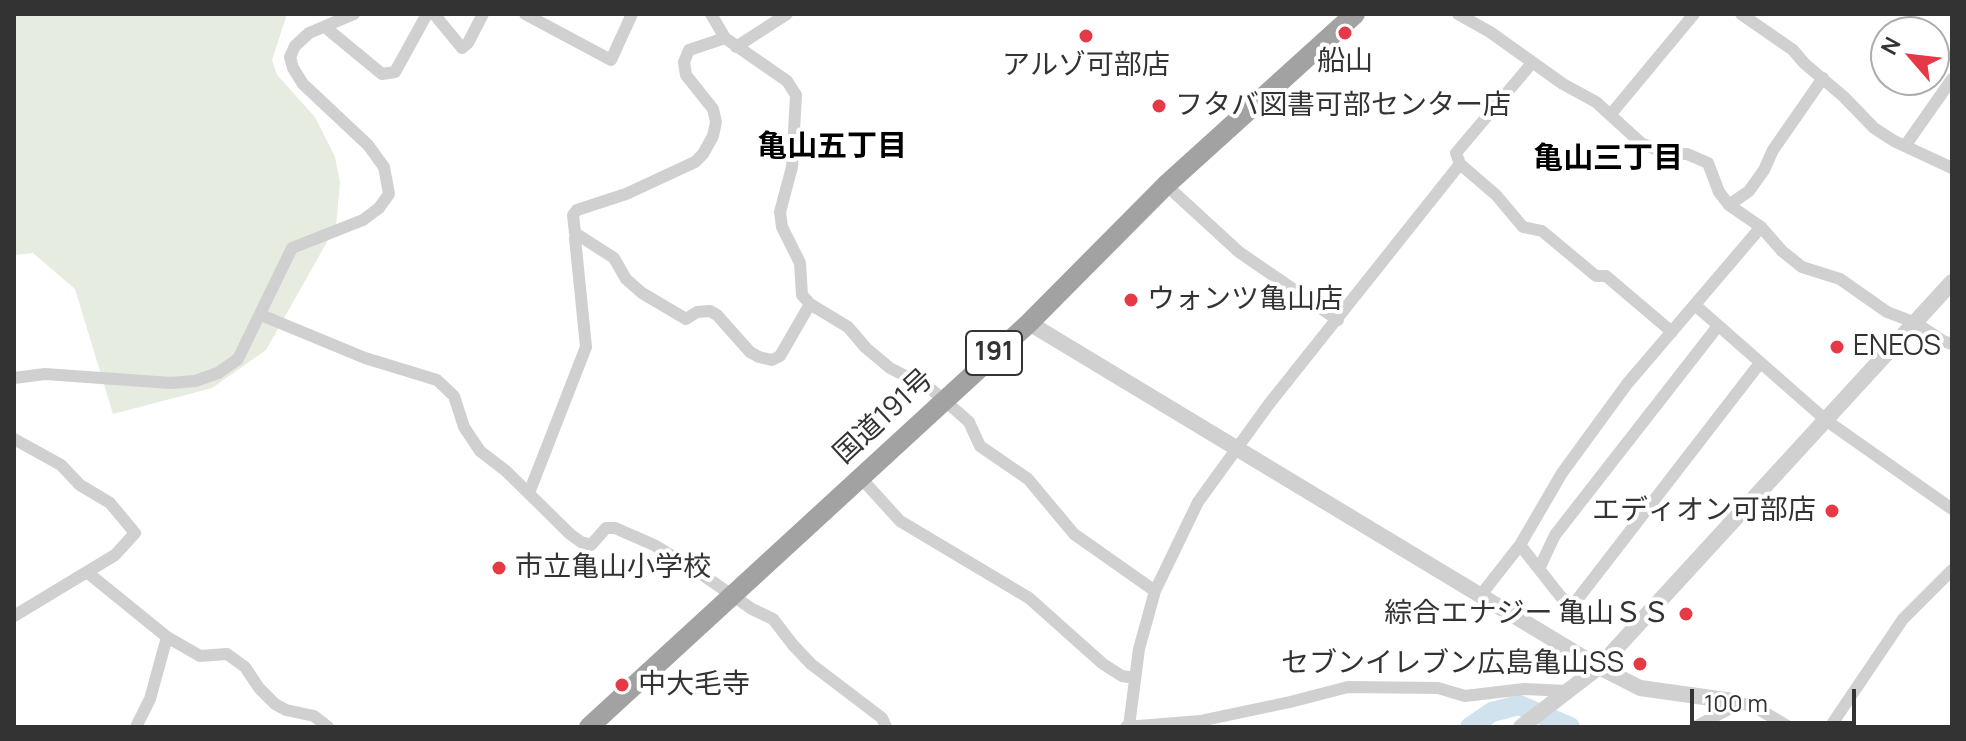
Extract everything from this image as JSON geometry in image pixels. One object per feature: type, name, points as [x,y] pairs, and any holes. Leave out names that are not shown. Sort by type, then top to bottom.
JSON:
[{"type":"highway","name":"国道191号","points":[[589,727],[1029,323],[1166,185],[1355,14]]},
{"type":"street","points":[[14,378],[45,374],[171,383],[195,381],[218,373],[238,359],[292,248],[363,220],[379,208],[389,194],[384,167],[368,145],[303,84],[290,57],[295,46],[309,33],[354,14]]},
{"type":"street","points":[[325,27],[382,74],[395,72],[427,14]]},
{"type":"street","points":[[434,14],[462,48],[468,43],[483,14]]},
{"type":"street","points":[[525,14],[611,60],[632,14]]},
{"type":"street","points":[[711,14],[725,38],[787,81],[796,95],[792,167],[780,212],[782,227],[800,263],[802,295],[810,304],[848,327],[866,348],[899,375],[914,379],[944,400],[969,422],[980,446],[1035,486],[1074,534],[1155,591]]},
{"type":"street","points":[[736,47],[787,14]]},
{"type":"street","points":[[1458,14],[1490,32],[1611,114],[1641,143],[1667,154],[1687,154],[1708,163],[1719,192],[1729,205],[1761,227],[1782,251],[1802,267],[1840,279],[1887,312],[1916,323],[1952,344]]},
{"type":"street","points":[[1611,114],[1694,14]]},
{"type":"street","points":[[1741,14],[1773,34],[1874,128],[1952,168]]},
{"type":"street","points":[[725,38],[689,50],[684,62],[686,75],[713,109],[716,122],[713,136],[703,154],[695,162],[626,194],[577,210],[573,215],[575,233],[614,258],[626,279],[642,293],[686,319],[697,312],[710,311],[750,352],[759,357],[772,360],[780,356],[810,304]]},
{"type":"street","points":[[1532,63],[1456,153],[1460,164],[1496,195],[1523,227],[1542,231],[1596,276],[1606,276],[1672,332]]},
{"type":"street","points":[[1729,205],[1749,191],[1823,78]]},
{"type":"street","points":[[1905,146],[1952,79]]},
{"type":"street","points":[[1460,164],[1198,502],[1155,591],[1139,649],[1128,727],[1200,721],[1348,687],[1438,688],[1465,696],[1524,689],[1564,694]]},
{"type":"street","points":[[1166,185],[1239,252],[1338,320]]},
{"type":"street","points":[[1480,596],[1520,545],[1562,473],[1627,384],[1761,227]]},
{"type":"street","points":[[529,493],[586,347],[575,238]]},
{"type":"street","points":[[1521,727],[1599,667],[1952,282]]},
{"type":"street","points":[[1695,305],[1827,421],[1952,509]]},
{"type":"street","points":[[261,315],[365,358],[437,380],[454,396],[464,427],[480,451],[581,542],[591,545],[606,528],[615,528],[654,545],[752,609],[773,619],[811,664],[882,718],[886,727]]},
{"type":"street","points":[[1029,323],[1599,667],[1640,688],[1755,707],[1789,727]]},
{"type":"street","points":[[1539,569],[1555,535],[1718,326]]},
{"type":"street","points":[[1520,545],[1561,597],[1573,605],[1760,363]]},
{"type":"street","points":[[14,439],[61,465],[80,485],[110,503],[135,533],[115,555],[14,616]]},
{"type":"street","points":[[860,477],[900,521],[1029,598],[1103,664],[1122,676],[1135,678]]},
{"type":"street","points":[[1830,727],[1903,619],[1952,570]]},
{"type":"street","points":[[88,573],[167,637],[200,656],[227,654],[245,667],[275,704],[286,710],[314,716],[328,727]]},
{"type":"street","points":[[136,727],[150,699],[167,637]]},
{"type":"street","points":[[1695,727],[1727,710],[1733,701]]},
{"type":"shaded area","points":[[14,14],[287,14],[272,60],[277,75],[315,117],[335,157],[340,183],[336,226],[266,350],[212,388],[113,414],[75,289],[33,253],[14,255]]},
{"type":"waterway","points":[[1470,727],[1492,712],[1519,705],[1570,727]]},
{"type":"place","name":"船山","points":[[1345,33]]},
{"type":"place","name":"アルゾ可部店","points":[[1086,36]]},
{"type":"place","name":"フタバ図書可部センター店","points":[[1159,106]]},
{"type":"place","name":"ウォンツ亀山店","points":[[1131,300]]},
{"type":"place","name":"ENEOS","points":[[1837,347]]},
{"type":"place","name":"エディオン可部店","points":[[1832,511]]},
{"type":"place","name":"市立亀山小学校","points":[[499,568]]},
{"type":"place","name":"綜合エナジー 亀山ＳＳ","points":[[1686,614]]},
{"type":"place","name":"セブンイレブン広島亀山SS","points":[[1640,664]]},
{"type":"place","name":"中大毛寺","points":[[622,685]]},
{"type":"district","name":"亀山五丁目","points":[[832,148]]},
{"type":"district","name":"亀山三丁目","points":[[1608,160]]}]
